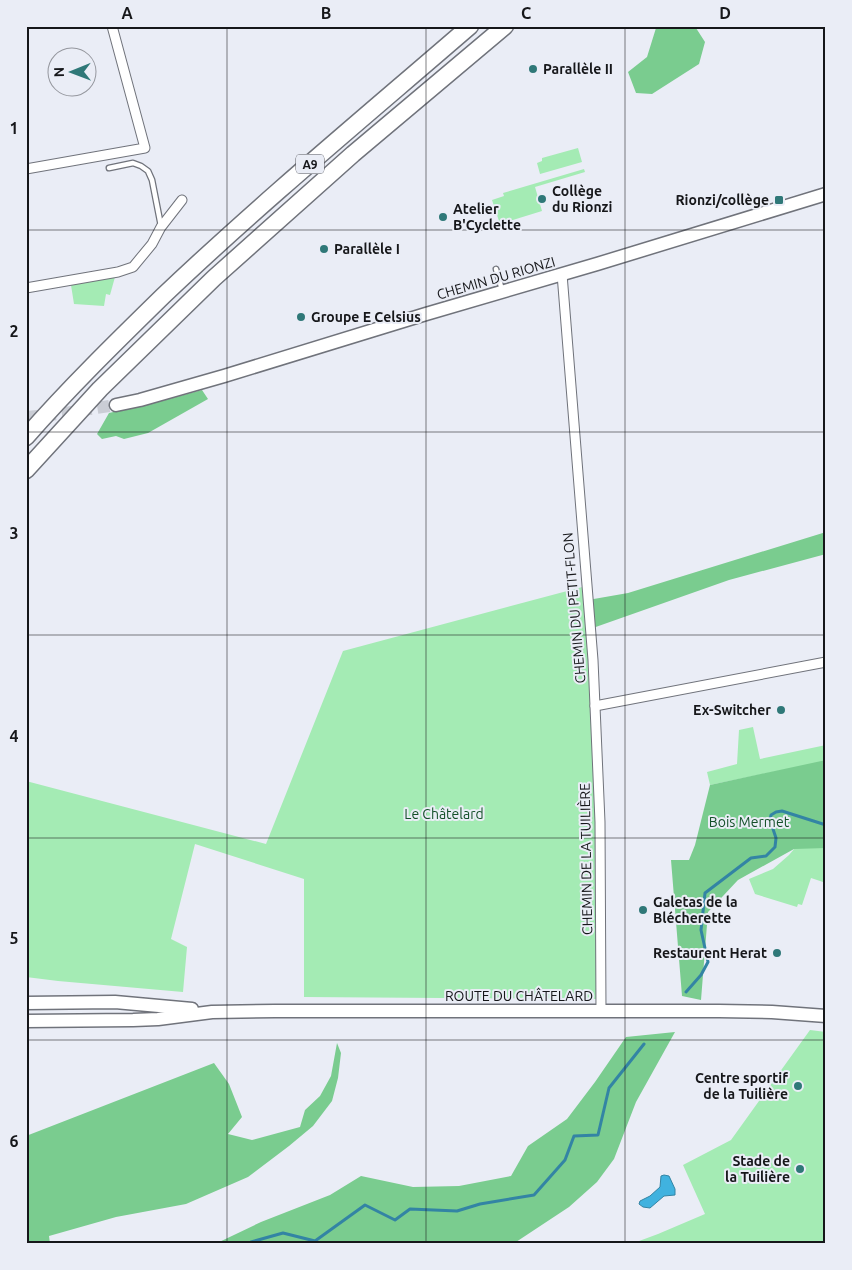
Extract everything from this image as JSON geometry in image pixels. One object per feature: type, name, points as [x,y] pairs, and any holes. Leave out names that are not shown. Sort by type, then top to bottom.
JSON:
[{"type":"highway","name":"A9","points":[[26,438],[85,374],[199,263],[470,26]]},
{"type":"highway","name":"A9","points":[[26,470],[100,389],[214,278],[353,154],[505,26]]},
{"type":"highway","points":[[26,482],[56,436]]},
{"type":"main road","name":"CHEMIN DU RIONZI","points":[[116,405],[224,376],[826,194]]},
{"type":"main road","name":"ROUTE DU CHÂTELARD","points":[[26,1003],[115,1002],[212,1012]]},
{"type":"main road","name":"ROUTE DU CHÂTELARD","points":[[26,1021],[158,1019],[212,1012],[772,1012],[826,1016]]},
{"type":"street","points":[[26,169],[145,148],[112,26]]},
{"type":"street","points":[[26,288],[127,270],[133,267],[152,244],[161,226],[182,200]]},
{"type":"street","name":"CHEMIN DU PETIT-FLON","points":[[562,274],[593,660],[595,706]]},
{"type":"street","points":[[595,706],[826,662]]},
{"type":"street","name":"CHEMIN DE LA TUILIÈRE","points":[[595,706],[600,822],[601,1011]]},
{"type":"lane","points":[[109,168],[133,163],[148,171],[152,180],[161,226]]},
{"type":"lane","points":[[496,270],[503,292]]},
{"type":"green space","points":[[658,26],[697,26],[696,28],[705,42],[699,64],[652,94],[636,93],[628,72],[647,57]]},
{"type":"green space","points":[[578,148],[582,162],[540,174],[537,163],[542,161],[542,158]]},
{"type":"green space","points":[[584,169],[585,172],[535,187],[542,211],[500,224],[492,200],[504,196],[503,193]]},
{"type":"green space","points":[[115,277],[110,295],[106,294],[104,306],[74,304],[71,285]]},
{"type":"green space","points":[[202,390],[208,399],[148,433],[124,439],[116,436],[102,439],[97,434],[109,413]]},
{"type":"green space","points":[[826,532],[826,554],[729,580],[590,629],[588,600],[628,593]]},
{"type":"green space","name":"Le Châtelard","points":[[586,586],[593,660],[601,999],[304,997],[304,879],[195,844],[171,939],[187,947],[183,992],[26,977],[26,781],[266,844],[343,651]]},
{"type":"green space","points":[[753,727],[760,759],[826,745],[826,761],[710,785],[707,772],[737,764],[739,730]]},
{"type":"green space","name":"Bois Mermet","points":[[826,760],[826,848],[794,849],[738,880],[708,912],[701,1000],[682,996],[671,860],[689,860],[695,845],[710,785]]},
{"type":"green space","points":[[795,848],[826,848],[826,883],[811,878],[802,905],[798,904],[797,907],[755,894],[749,879],[773,869]]},
{"type":"green space","name":"Centre sportif de la Tuilière","points":[[810,1030],[826,1032],[826,1244],[631,1244],[705,1214],[683,1165],[731,1140]]},
{"type":"green space","points":[[675,1032],[636,1102],[614,1159],[597,1182],[569,1207],[512,1244],[215,1244],[261,1222],[330,1195],[361,1176],[413,1187],[459,1186],[511,1176],[528,1146],[567,1119],[626,1037]]},
{"type":"green space","points":[[337,1043],[341,1053],[338,1078],[332,1101],[313,1126],[248,1177],[186,1204],[116,1217],[49,1236],[50,1244],[26,1244],[26,1136],[214,1063],[229,1084],[242,1117],[228,1134],[252,1140],[300,1127],[305,1110],[320,1096],[331,1076]]},
{"type":"water","points":[[661,1176],[669,1176],[675,1189],[675,1195],[664,1196],[650,1208],[639,1204],[640,1201],[650,1196],[660,1187]]},
{"type":"waterway","points":[[686,992],[701,975],[708,962],[701,930],[705,893],[751,858],[766,856],[775,847],[776,838],[770,820],[771,815],[776,812],[782,811],[826,825]]},
{"type":"waterway","points":[[250,1244],[251,1242],[283,1233],[315,1241],[365,1205],[395,1220],[410,1209],[457,1211],[480,1204],[534,1195],[565,1160],[574,1136],[598,1135],[609,1088],[644,1044]]},
{"type":"tunnel","points":[[26,417],[116,405]]},
{"type":"place","name":"Parallèle II","points":[[533,69]]},
{"type":"place","name":"Collège du Rionzi","points":[[542,199]]},
{"type":"place","name":"Rionzi/collège","points":[[779,200]]},
{"type":"place","name":"Atelier B'Cyclette","points":[[443,217]]},
{"type":"place","name":"Parallèle I","points":[[324,249]]},
{"type":"place","name":"Groupe E Celsius","points":[[301,317]]},
{"type":"place","name":"Ex-Switcher","points":[[781,710]]},
{"type":"place","name":"Galetas de la Blécherette","points":[[643,910]]},
{"type":"place","name":"Restaurent Herat","points":[[777,953]]},
{"type":"place","name":"Centre sportif de la Tuilière","points":[[798,1086]]},
{"type":"place","name":"Stade de la Tuilière","points":[[800,1169]]}]
